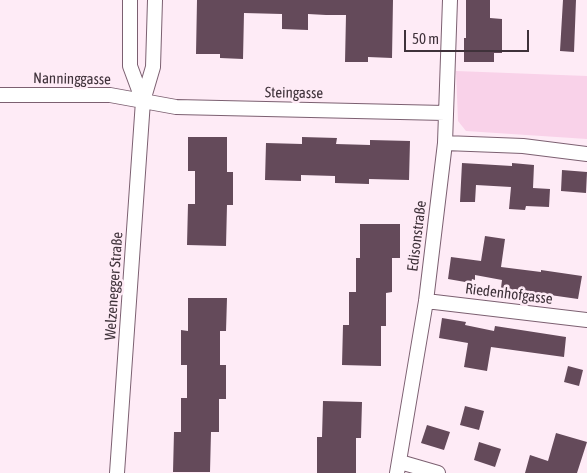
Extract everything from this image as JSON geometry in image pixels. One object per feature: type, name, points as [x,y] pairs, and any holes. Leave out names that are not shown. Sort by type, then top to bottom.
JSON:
[{"type":"street","name":"Welzenegger Straße","points":[[130,0],[130,66],[143,101]]},
{"type":"street","name":"Welzenegger Straße","points":[[117,473],[143,101],[153,68],[155,0]]},
{"type":"street","name":"Edisonstraße","points":[[398,468],[426,301],[445,143],[450,0]]},
{"type":"street","name":"Nanninggasse","points":[[0,95],[110,95],[143,101]]},
{"type":"street","name":"Steingasse","points":[[143,101],[176,107],[445,113]]},
{"type":"street","points":[[445,143],[523,146],[587,154]]},
{"type":"street","name":"Riedenhofgasse","points":[[426,301],[587,320]]},
{"type":"street","points":[[398,468],[438,473]]},
{"type":"shaded area","points":[[456,71],[587,76],[587,139],[466,131],[458,121]]},
{"type":"building","points":[[197,0],[393,0],[392,58],[368,57],[368,62],[345,62],[346,15],[308,14],[308,30],[282,29],[282,14],[244,13],[243,59],[220,58],[220,54],[196,54]]},
{"type":"building","points":[[466,0],[490,0],[490,18],[502,19],[502,53],[494,53],[494,62],[464,62]]},
{"type":"building","points":[[563,0],[576,0],[574,52],[560,51]]},
{"type":"building","points":[[188,137],[227,137],[227,172],[233,172],[233,205],[227,205],[226,246],[187,245],[188,204],[195,204],[195,171],[188,171]]},
{"type":"building","points":[[302,137],[337,138],[336,144],[370,145],[370,140],[410,141],[409,180],[369,179],[369,184],[335,183],[335,176],[301,175],[301,181],[265,180],[266,143],[302,144]]},
{"type":"building","points":[[462,163],[512,166],[512,163],[534,165],[533,188],[550,189],[549,207],[526,206],[525,210],[509,209],[511,187],[476,185],[475,202],[460,202]]},
{"type":"building","points":[[562,170],[587,172],[586,193],[561,191]]},
{"type":"building","points":[[360,224],[400,224],[400,258],[392,258],[392,292],[386,293],[386,326],[381,326],[381,366],[342,365],[343,325],[349,325],[349,292],[356,292],[356,258],[360,258]]},
{"type":"building","points":[[485,236],[505,239],[501,267],[582,276],[578,299],[501,288],[502,280],[475,275],[475,280],[472,279],[471,283],[448,279],[451,257],[481,261]]},
{"type":"building","points":[[188,298],[227,298],[226,331],[220,331],[220,365],[226,365],[226,399],[219,399],[219,432],[211,432],[210,472],[173,472],[174,432],[181,432],[181,398],[187,398],[187,365],[181,365],[181,330],[188,331]]},
{"type":"building","points":[[442,318],[466,322],[465,325],[494,331],[495,326],[566,337],[564,357],[491,347],[487,371],[464,367],[468,343],[439,338]]},
{"type":"building","points":[[568,366],[583,370],[579,386],[564,382]]},
{"type":"building","points":[[323,401],[362,402],[361,438],[356,438],[356,473],[317,473],[317,437],[322,437]]},
{"type":"building","points":[[465,406],[484,411],[479,430],[460,425]]},
{"type":"building","points":[[427,425],[450,432],[444,450],[421,443]]},
{"type":"building","points":[[556,433],[587,442],[577,473],[525,473],[530,455],[548,461]]},
{"type":"building","points":[[479,442],[501,449],[495,467],[474,460]]}]
